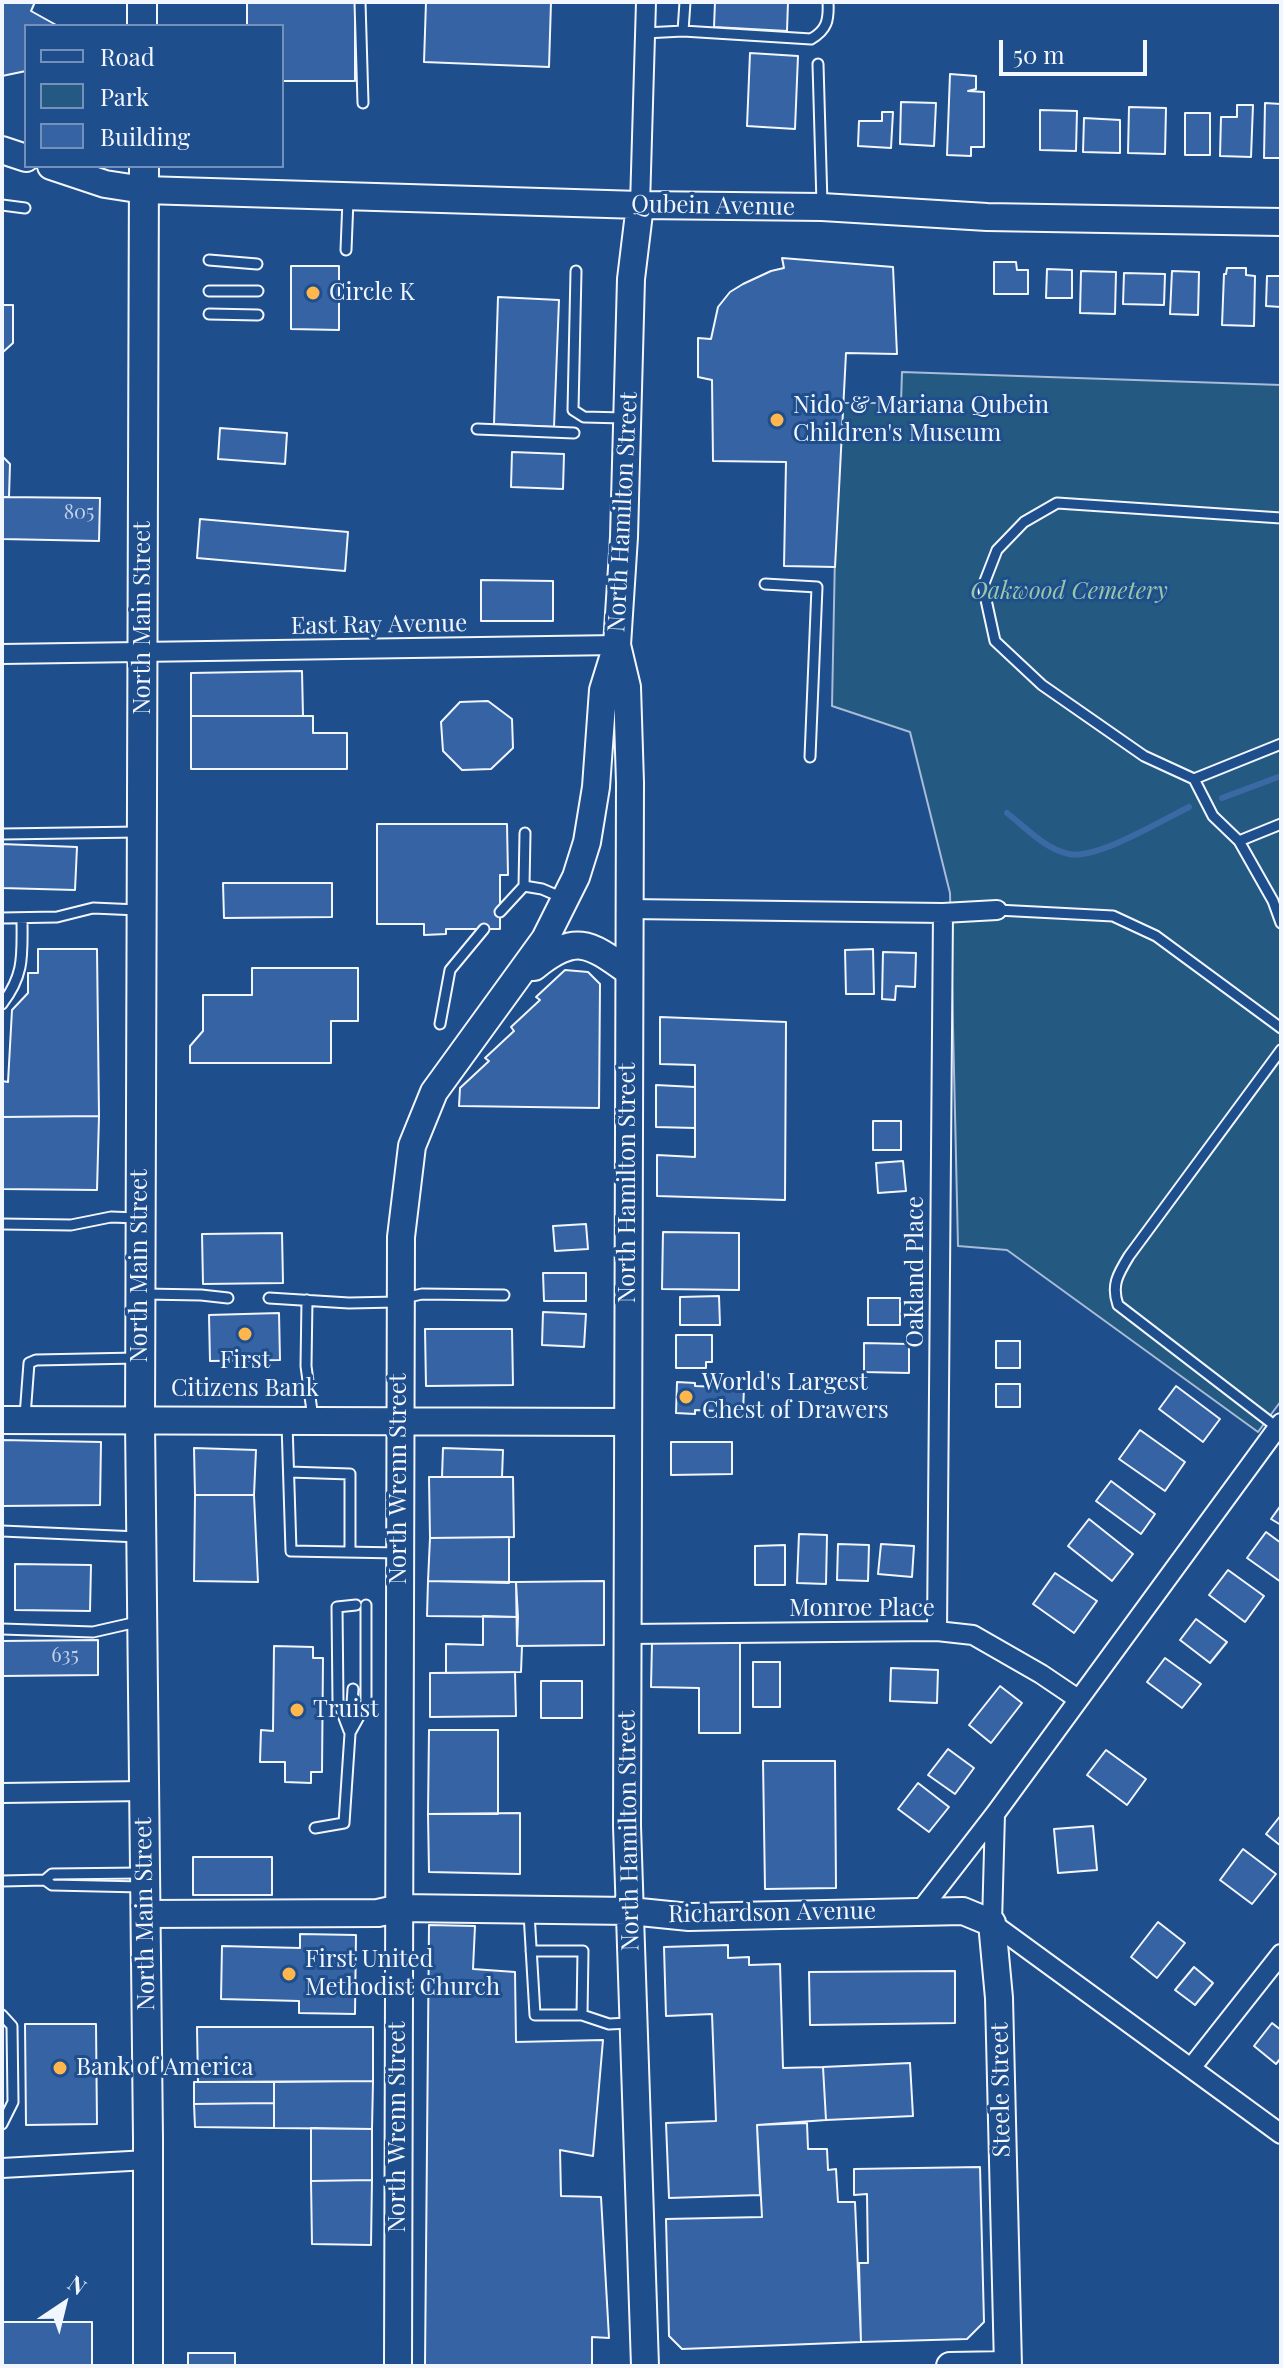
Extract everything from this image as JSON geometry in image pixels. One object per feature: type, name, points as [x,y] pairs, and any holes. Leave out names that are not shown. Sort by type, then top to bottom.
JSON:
[{"type":"main road","points":[[142,2],[142,24]]},
{"type":"main road","name":"North Main Street","points":[[144,178],[140,1422],[148,2366]]},
{"type":"street","name":"North Hamilton Street","points":[[645,2366],[627,1826],[630,783],[628,700],[617,645],[631,279],[640,205],[646,2]]},
{"type":"street","points":[[2,150],[24,157]]},
{"type":"street","name":"Qubein Avenue","points":[[57,168],[105,184],[144,178],[348,196],[822,207],[987,217],[1281,222]]},
{"type":"street","name":"East Ray Avenue","points":[[2,654],[617,645]]},
{"type":"street","name":"North Wrenn Street","points":[[398,2366],[400,1300],[401,1237],[412,1146],[434,1092],[545,939],[576,877],[587,842],[596,787],[603,690],[617,645]]},
{"type":"street","points":[[629,909],[943,913],[997,910]]},
{"type":"street","name":"Oakland Place","points":[[937,1631],[943,913]]},
{"type":"street","points":[[515,981],[554,950],[565,946],[595,948],[628,971]]},
{"type":"street","points":[[13,1420],[628,1422]]},
{"type":"street","points":[[920,1911],[995,1814],[1279,1426]]},
{"type":"street","name":"Monroe Place","points":[[628,1634],[937,1631],[973,1635],[1078,1699]]},
{"type":"street","points":[[2,1793],[144,1791]]},
{"type":"street","name":"Steele Street","points":[[995,1814],[992,1923],[999,1998],[1008,2365]]},
{"type":"street","name":"Richardson Avenue","points":[[145,1891],[365,1913],[400,1908],[528,1909],[630,1911],[689,1917],[963,1911],[992,1923],[1281,2134]]},
{"type":"street","points":[[1191,2068],[1281,1954]]},
{"type":"street","points":[[2,2168],[148,2160]]},
{"type":"street","points":[[950,2366],[1008,2365]]},
{"type":"lane","points":[[360,2],[363,103]]},
{"type":"lane","points":[[683,31],[685,2]]},
{"type":"lane","points":[[645,33],[683,31],[811,39],[823,32],[828,18],[828,2]]},
{"type":"lane","points":[[818,64],[822,207]]},
{"type":"lane","points":[[346,250],[348,196]]},
{"type":"lane","points":[[2,205],[25,208]]},
{"type":"lane","points":[[209,260],[257,264]]},
{"type":"lane","points":[[576,271],[573,410],[584,417],[627,418]]},
{"type":"lane","points":[[209,291],[258,291]]},
{"type":"lane","points":[[209,314],[258,315]]},
{"type":"lane","points":[[477,429],[574,433]]},
{"type":"lane","points":[[1281,518],[1057,503],[1024,522],[997,550],[983,586],[995,641],[1042,685],[1144,756],[1194,779],[1213,816],[1239,841],[1273,901],[1281,923]]},
{"type":"lane","points":[[765,584],[817,587],[810,757]]},
{"type":"lane","points":[[1194,779],[1281,744]]},
{"type":"lane","points":[[1239,841],[1281,824]]},
{"type":"lane","points":[[2,834],[143,832]]},
{"type":"lane","points":[[500,912],[524,886],[525,833]]},
{"type":"lane","points":[[524,886],[542,889],[565,899]]},
{"type":"lane","points":[[2,918],[57,917],[93,908],[142,911]]},
{"type":"lane","points":[[997,910],[1113,916],[1156,936],[1281,1028]]},
{"type":"lane","points":[[2,1004],[17,984],[22,955],[22,918]]},
{"type":"lane","points":[[440,1024],[450,970],[484,929]]},
{"type":"lane","points":[[1279,1426],[1118,1305],[1113,1291],[1117,1274],[1129,1256],[1281,1050]]},
{"type":"lane","points":[[2,1224],[71,1225],[111,1217],[140,1218]]},
{"type":"lane","points":[[140,1294],[228,1298]]},
{"type":"lane","points":[[269,1298],[400,1300],[422,1294],[504,1295]]},
{"type":"lane","points":[[307,1300],[306,1366],[300,1423],[289,1472],[291,1551],[399,1553]]},
{"type":"lane","points":[[13,1420],[29,1363],[36,1360],[140,1358]]},
{"type":"lane","points":[[289,1472],[350,1474],[350,1552]]},
{"type":"lane","points":[[2,1531],[141,1537]]},
{"type":"lane","points":[[361,1605],[366,1704],[350,1734],[338,1702],[337,1607],[361,1605]]},
{"type":"lane","points":[[2,1629],[93,1632],[142,1621]]},
{"type":"lane","points":[[315,1828],[344,1823],[353,1689]]},
{"type":"lane","points":[[2,1881],[45,1880],[52,1885],[145,1891]]},
{"type":"lane","points":[[528,1909],[535,2015],[582,2015],[609,2024],[633,2022]]},
{"type":"lane","points":[[531,1951],[583,1951],[582,2015]]},
{"type":"lane","points":[[2,2015],[12,2026],[13,2102],[2,2124]]},
{"type":"green space","name":"Oakwood Cemetery","points":[[902,372],[1281,385],[1281,1401],[1258,1432],[1007,1250],[958,1246],[950,893],[910,732],[832,706],[838,403],[901,403]]},
{"type":"building","points":[[2,2],[35,2],[31,11],[54,24],[24,24],[24,71],[2,76]]},
{"type":"building","points":[[247,2],[355,2],[355,81],[284,81],[284,24],[247,24]]},
{"type":"building","points":[[426,2],[551,2],[549,67],[424,62]]},
{"type":"building","points":[[715,2],[788,2],[787,31],[714,27]]},
{"type":"building","points":[[750,53],[798,56],[795,129],[747,126]]},
{"type":"building","points":[[950,74],[976,76],[976,89],[968,91],[984,92],[984,147],[971,147],[971,156],[947,155]]},
{"type":"building","points":[[901,102],[936,103],[934,146],[900,144]]},
{"type":"building","points":[[1265,103],[1281,104],[1281,158],[1264,158]]},
{"type":"building","points":[[1237,105],[1253,105],[1251,157],[1220,156],[1221,117],[1237,117]]},
{"type":"building","points":[[1129,107],[1166,108],[1165,154],[1128,153]]},
{"type":"building","points":[[1040,110],[1077,111],[1076,151],[1040,150]]},
{"type":"building","points":[[882,112],[893,112],[891,148],[858,146],[859,121],[882,121]]},
{"type":"building","points":[[1185,113],[1210,113],[1210,155],[1185,155]]},
{"type":"building","points":[[1084,118],[1120,120],[1120,153],[1083,152]]},
{"type":"building","name":"Nido & Mariana Qubein Children's Museum","points":[[782,258],[893,267],[897,354],[846,353],[835,567],[784,566],[786,462],[713,461],[712,380],[698,377],[698,338],[711,339],[718,307],[730,292],[743,284],[784,268]]},
{"type":"building","points":[[994,262],[1016,262],[1017,270],[1028,270],[1028,294],[994,294]]},
{"type":"building","points":[[291,266],[339,266],[339,330],[291,329]]},
{"type":"building","points":[[1227,268],[1246,268],[1246,275],[1255,276],[1254,326],[1222,325],[1224,274]]},
{"type":"building","points":[[1047,269],[1072,270],[1072,298],[1046,298]]},
{"type":"building","points":[[1081,271],[1116,272],[1115,314],[1080,313]]},
{"type":"building","points":[[1172,271],[1199,272],[1198,315],[1170,314]]},
{"type":"building","points":[[1124,273],[1165,274],[1164,305],[1123,304]]},
{"type":"building","points":[[1267,276],[1281,276],[1281,307],[1266,306]]},
{"type":"building","points":[[498,297],[559,300],[554,427],[494,424]]},
{"type":"building","points":[[2,305],[13,305],[13,343],[2,353]]},
{"type":"building","points":[[220,428],[287,433],[285,464],[218,459]]},
{"type":"building","points":[[512,452],[564,454],[563,489],[511,487]]},
{"type":"building","points":[[2,456],[10,464],[9,497],[2,497]]},
{"type":"building","points":[[2,497],[100,498],[99,541],[2,539]]},
{"type":"building","points":[[200,519],[348,532],[345,571],[197,558]]},
{"type":"building","points":[[481,580],[553,581],[553,621],[481,621]]},
{"type":"building","points":[[302,671],[303,716],[191,716],[191,673]]},
{"type":"building","points":[[488,701],[512,719],[513,748],[491,769],[462,770],[443,751],[441,722],[460,702]]},
{"type":"building","points":[[191,716],[313,716],[313,733],[347,733],[347,769],[191,769]]},
{"type":"building","points":[[377,824],[507,824],[508,875],[500,875],[500,929],[446,929],[446,934],[424,935],[424,924],[377,924]]},
{"type":"building","points":[[2,844],[77,847],[75,890],[2,888]]},
{"type":"building","points":[[223,883],[332,883],[332,917],[224,918]]},
{"type":"building","points":[[38,949],[97,949],[99,1116],[2,1117],[2,1081],[8,1082],[12,1010],[28,993],[28,973],[38,973]]},
{"type":"building","points":[[873,949],[874,994],[846,994],[845,950]]},
{"type":"building","points":[[883,952],[916,953],[915,987],[896,986],[895,1000],[882,999]]},
{"type":"building","points":[[252,968],[358,968],[358,1021],[331,1021],[331,1063],[190,1063],[190,1046],[203,1031],[203,995],[252,995]]},
{"type":"building","points":[[565,970],[588,972],[600,984],[599,1108],[459,1106],[460,1088],[489,1061],[485,1058],[514,1031],[511,1027],[540,1000],[536,997]]},
{"type":"building","points":[[660,1017],[786,1022],[785,1200],[657,1196],[657,1155],[695,1157],[695,1065],[660,1064]]},
{"type":"building","points":[[656,1085],[695,1087],[695,1128],[656,1127]]},
{"type":"building","points":[[99,1116],[97,1190],[2,1189],[2,1117]]},
{"type":"building","points":[[873,1121],[901,1121],[901,1150],[873,1150]]},
{"type":"building","points":[[903,1161],[906,1191],[878,1193],[876,1163]]},
{"type":"building","points":[[586,1224],[588,1249],[555,1251],[553,1226]]},
{"type":"building","points":[[663,1232],[739,1233],[739,1290],[662,1289]]},
{"type":"building","points":[[282,1233],[283,1283],[203,1284],[202,1234]]},
{"type":"building","points":[[543,1273],[586,1273],[586,1301],[544,1301]]},
{"type":"building","points":[[719,1296],[720,1325],[680,1325],[680,1297]]},
{"type":"building","points":[[868,1298],[900,1298],[900,1325],[868,1325]]},
{"type":"building","points":[[543,1312],[586,1314],[584,1347],[542,1345]]},
{"type":"building","points":[[279,1313],[280,1360],[210,1361],[209,1315]]},
{"type":"building","points":[[425,1329],[512,1329],[513,1385],[426,1386]]},
{"type":"building","points":[[676,1335],[712,1335],[712,1362],[706,1362],[706,1368],[676,1368]]},
{"type":"building","points":[[996,1341],[1020,1341],[1020,1368],[996,1368]]},
{"type":"building","points":[[864,1343],[909,1344],[909,1373],[864,1372]]},
{"type":"building","points":[[677,1382],[744,1388],[743,1412],[695,1410],[695,1414],[676,1413]]},
{"type":"building","points":[[996,1384],[1020,1384],[1020,1407],[996,1407]]},
{"type":"building","points":[[1176,1386],[1220,1419],[1203,1442],[1159,1409]]},
{"type":"building","points":[[1140,1430],[1185,1462],[1165,1491],[1119,1459]]},
{"type":"building","points":[[2,1440],[101,1442],[100,1505],[2,1506]]},
{"type":"building","points":[[671,1442],[732,1442],[732,1474],[671,1475]]},
{"type":"building","points":[[194,1448],[256,1450],[254,1495],[195,1495]]},
{"type":"building","points":[[443,1448],[503,1450],[502,1477],[442,1477]]},
{"type":"building","points":[[429,1477],[513,1477],[514,1537],[430,1538]]},
{"type":"building","points":[[1111,1481],[1155,1514],[1141,1534],[1096,1501]]},
{"type":"building","points":[[195,1495],[254,1495],[258,1582],[194,1581]]},
{"type":"building","points":[[1281,1505],[1281,1525],[1271,1519]]},
{"type":"building","points":[[1089,1519],[1133,1554],[1112,1581],[1068,1546]]},
{"type":"building","points":[[1266,1532],[1281,1543],[1281,1582],[1247,1558]]},
{"type":"building","points":[[799,1534],[827,1535],[826,1584],[797,1583]]},
{"type":"building","points":[[509,1537],[509,1583],[428,1581],[430,1538]]},
{"type":"building","points":[[838,1544],[869,1545],[868,1581],[837,1580]]},
{"type":"building","points":[[881,1544],[914,1546],[912,1577],[878,1574]]},
{"type":"building","points":[[785,1545],[785,1585],[755,1585],[755,1546]]},
{"type":"building","points":[[15,1564],[91,1565],[90,1611],[15,1610]]},
{"type":"building","points":[[1228,1570],[1264,1596],[1245,1622],[1209,1595]]},
{"type":"building","points":[[1055,1573],[1097,1601],[1074,1633],[1033,1604]]},
{"type":"building","points":[[428,1581],[516,1582],[518,1617],[427,1616]]},
{"type":"building","points":[[604,1581],[604,1645],[517,1646],[516,1582]]},
{"type":"building","points":[[483,1616],[518,1617],[517,1646],[522,1646],[521,1672],[446,1673],[446,1644],[483,1645]]},
{"type":"building","points":[[1196,1619],[1227,1642],[1210,1663],[1180,1640]]},
{"type":"building","points":[[98,1640],[98,1675],[2,1676],[2,1641]]},
{"type":"building","points":[[652,1643],[740,1643],[740,1733],[699,1733],[699,1688],[651,1687]]},
{"type":"building","points":[[274,1646],[313,1647],[313,1658],[323,1658],[322,1772],[311,1772],[311,1783],[285,1782],[285,1762],[260,1762],[261,1730],[273,1731]]},
{"type":"building","points":[[1165,1658],[1201,1684],[1182,1708],[1147,1682]]},
{"type":"building","points":[[753,1662],[780,1662],[780,1707],[753,1707]]},
{"type":"building","points":[[891,1668],[938,1670],[937,1703],[890,1701]]},
{"type":"building","points":[[515,1672],[516,1716],[430,1717],[430,1673]]},
{"type":"building","points":[[541,1681],[582,1681],[582,1718],[541,1718]]},
{"type":"building","points":[[1000,1686],[1022,1703],[991,1743],[969,1725]]},
{"type":"building","points":[[429,1730],[498,1730],[498,1814],[428,1814]]},
{"type":"building","points":[[948,1749],[974,1768],[955,1794],[928,1775]]},
{"type":"building","points":[[1106,1750],[1146,1779],[1127,1805],[1087,1775]]},
{"type":"building","points":[[763,1761],[835,1761],[836,1888],[765,1889]]},
{"type":"building","points":[[918,1783],[949,1807],[929,1832],[898,1809]]},
{"type":"building","points":[[520,1813],[520,1874],[429,1872],[428,1814]]},
{"type":"building","points":[[1281,1815],[1281,1846],[1266,1834]]},
{"type":"building","points":[[1093,1826],[1097,1870],[1058,1873],[1054,1829]]},
{"type":"building","points":[[1243,1849],[1276,1874],[1252,1904],[1220,1880]]},
{"type":"building","points":[[193,1857],[272,1857],[272,1895],[193,1895]]},
{"type":"building","points":[[1158,1922],[1185,1943],[1157,1978],[1131,1957]]},
{"type":"building","points":[[429,1925],[475,1926],[473,1969],[515,1972],[516,2042],[603,2040],[593,2156],[560,2150],[561,2196],[601,2197],[609,2338],[592,2337],[592,2366],[425,2366]]},
{"type":"building","name":"First United Methodist Church","points":[[300,1934],[356,1935],[355,2014],[299,2013],[299,2001],[221,1999],[222,1946],[300,1948]]},
{"type":"building","points":[[728,1945],[728,1958],[749,1957],[749,1965],[780,1964],[783,2068],[823,2067],[826,2120],[757,2125],[760,2195],[669,2198],[666,2123],[716,2121],[712,2014],[666,2016],[664,1947]]},
{"type":"building","points":[[1194,1967],[1213,1983],[1195,2005],[1175,1990]]},
{"type":"building","points":[[955,1971],[955,2023],[810,2025],[809,1972]]},
{"type":"building","points":[[1272,2023],[1281,2030],[1281,2058],[1276,2064],[1254,2046]]},
{"type":"building","points":[[25,2024],[96,2024],[97,2124],[26,2125]]},
{"type":"building","points":[[197,2027],[373,2027],[373,2081],[198,2082]]},
{"type":"building","points":[[910,2063],[913,2116],[826,2120],[823,2067]]},
{"type":"building","points":[[373,2081],[372,2129],[274,2128],[274,2082]]},
{"type":"building","points":[[194,2082],[274,2082],[274,2103],[194,2104]]},
{"type":"building","points":[[274,2103],[274,2128],[195,2127],[194,2104]]},
{"type":"building","points":[[807,2123],[808,2149],[827,2149],[828,2170],[836,2169],[838,2202],[855,2202],[861,2342],[682,2349],[669,2336],[666,2219],[762,2217],[757,2125]]},
{"type":"building","points":[[311,2128],[372,2129],[372,2180],[311,2181]]},
{"type":"building","points":[[980,2167],[984,2322],[967,2339],[861,2342],[859,2263],[868,2263],[867,2194],[854,2195],[854,2169]]},
{"type":"building","points":[[372,2180],[371,2245],[312,2244],[311,2181]]},
{"type":"building","points":[[2,2322],[92,2322],[92,2366],[2,2366]]},
{"type":"building","points":[[188,2353],[235,2353],[235,2366],[188,2366]]},
{"type":"waterway","points":[[1222,798],[1281,776]]},
{"type":"waterway","points":[[1007,813],[1052,847],[1069,854],[1081,854],[1129,838],[1189,807]]},
{"type":"place","name":"Circle K","points":[[313,293]]},
{"type":"place","name":"Nido & Mariana Qubein Children's Museum","points":[[777,420]]},
{"type":"place","name":"First Citizens Bank","points":[[245,1334]]},
{"type":"place","name":"World's Largest Chest of Drawers","points":[[686,1397]]},
{"type":"place","name":"Truist","points":[[297,1710]]},
{"type":"place","name":"First United Methodist Church","points":[[289,1974]]},
{"type":"place","name":"Bank of America","points":[[60,2068]]}]
